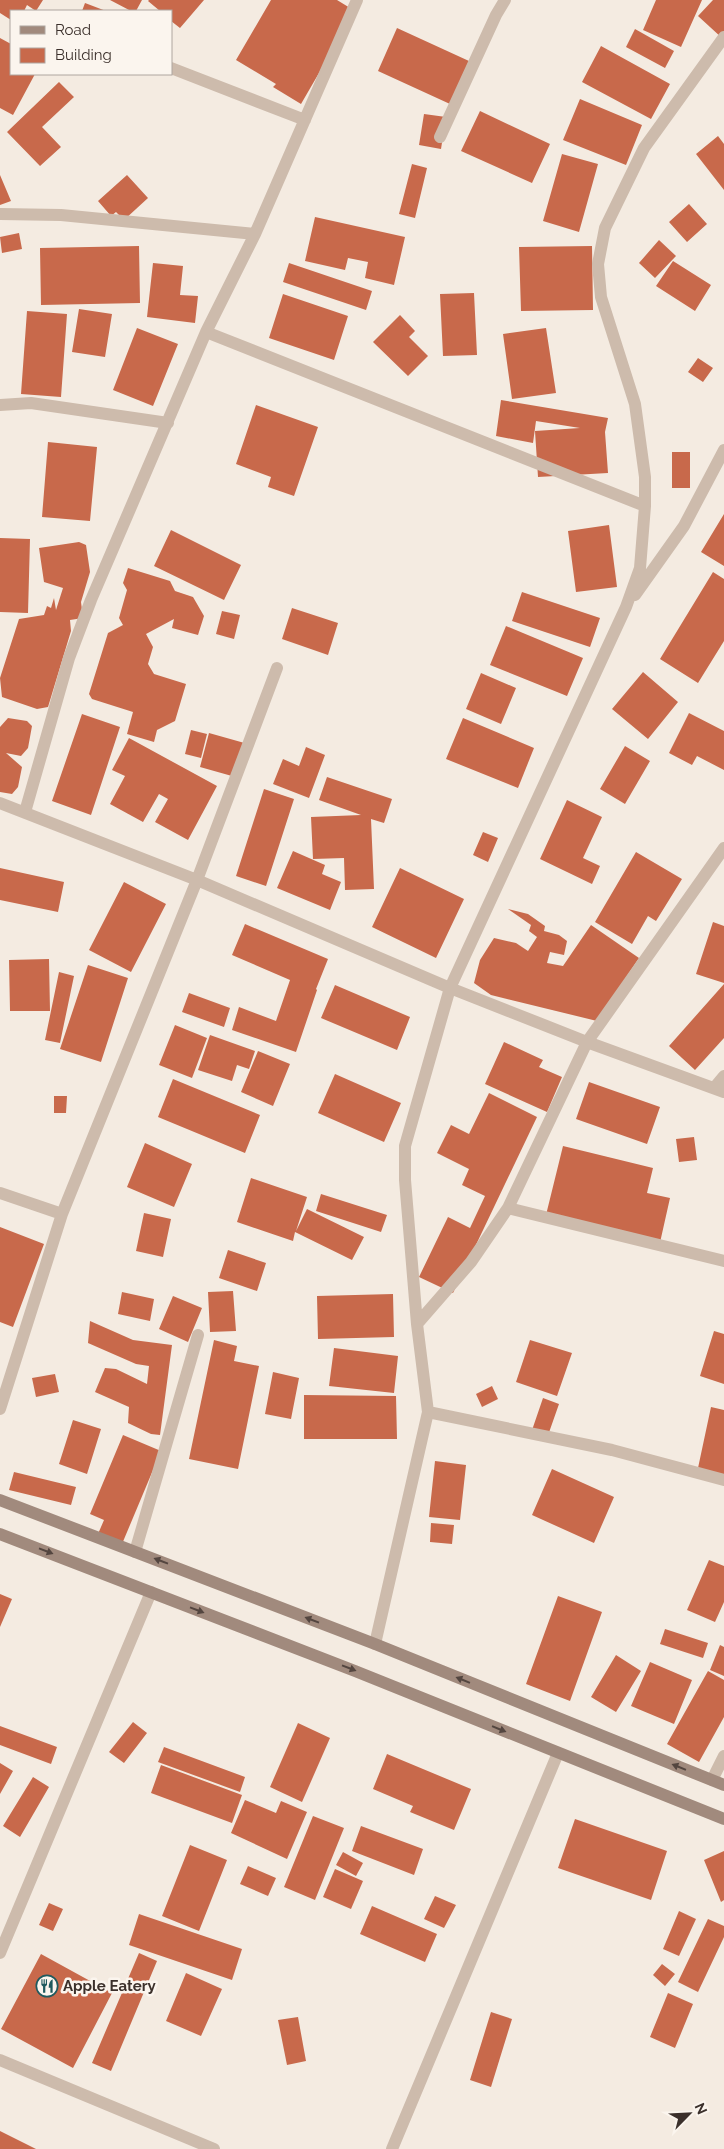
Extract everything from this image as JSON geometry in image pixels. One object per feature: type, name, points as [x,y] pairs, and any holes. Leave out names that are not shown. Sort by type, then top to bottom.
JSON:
[{"type":"main road","points":[[0,1500],[375,1644],[718,1783]]},
{"type":"main road","points":[[0,1534],[558,1752],[724,1819]]},
{"type":"street","points":[[25,812],[69,658],[91,600],[206,332],[255,234],[357,0]]},
{"type":"street","points":[[440,137],[496,15],[506,0]]},
{"type":"street","points":[[375,1644],[428,1412],[405,1180],[405,1146],[450,988],[626,606],[640,568],[645,506],[645,477],[635,404],[601,297],[598,264],[605,228],[644,148],[724,37]]},
{"type":"street","points":[[172,68],[305,120]]},
{"type":"street","points":[[0,214],[61,216],[255,234]]},
{"type":"street","points":[[206,332],[645,506]]},
{"type":"street","points":[[0,404],[31,403],[168,423]]},
{"type":"street","points":[[626,606],[684,526],[724,450]]},
{"type":"street","points":[[0,1409],[62,1214],[197,880],[277,668]]},
{"type":"street","points":[[0,803],[197,880],[450,988],[586,1042],[719,1090],[724,1076]]},
{"type":"street","points":[[418,1324],[471,1262],[508,1208],[586,1042],[724,848]]},
{"type":"street","points":[[0,1193],[62,1214]]},
{"type":"street","points":[[508,1208],[724,1262]]},
{"type":"street","points":[[135,1552],[198,1335]]},
{"type":"street","points":[[428,1412],[612,1450],[724,1480]]},
{"type":"street","points":[[0,1953],[151,1592]]},
{"type":"street","points":[[392,2149],[558,1752]]},
{"type":"street","points":[[718,1783],[724,1756]]},
{"type":"street","points":[[0,2060],[214,2149]]},
{"type":"building","points":[[0,0],[43,0],[37,10],[27,5],[24,10],[10,10],[10,19],[0,13]]},
{"type":"building","points":[[110,0],[142,0],[137,10],[129,10]]},
{"type":"building","points":[[204,0],[180,28],[172,22],[172,10],[159,10],[148,1]]},
{"type":"building","points":[[271,0],[337,0],[355,11],[301,104],[273,87],[276,84],[236,60]]},
{"type":"building","points":[[656,0],[702,0],[681,47],[643,30]]},
{"type":"building","points":[[713,0],[724,0],[724,36],[722,38],[698,16]]},
{"type":"building","points":[[85,3],[103,10],[82,10]]},
{"type":"building","points":[[397,28],[469,61],[450,104],[378,71]]},
{"type":"building","points":[[635,29],[674,51],[665,68],[626,47]]},
{"type":"building","points":[[0,38],[10,43],[10,75],[34,75],[13,115],[0,108]]},
{"type":"building","points":[[601,46],[670,84],[651,119],[582,82]]},
{"type":"building","points":[[59,82],[74,97],[42,127],[61,147],[40,166],[7,132]]},
{"type":"building","points":[[580,99],[642,125],[626,165],[563,140]]},
{"type":"building","points":[[480,111],[550,144],[532,183],[461,151]]},
{"type":"building","points":[[424,114],[446,117],[441,149],[419,145]]},
{"type":"building","points":[[718,136],[724,144],[724,190],[696,154]]},
{"type":"building","points":[[562,154],[598,164],[579,232],[543,221]]},
{"type":"building","points":[[412,164],[427,168],[415,218],[399,214]]},
{"type":"building","points":[[0,175],[11,201],[0,205]]},
{"type":"building","points":[[127,175],[148,198],[124,220],[116,212],[111,216],[98,201]]},
{"type":"building","points":[[689,204],[707,224],[687,242],[669,222]]},
{"type":"building","points":[[315,217],[405,237],[394,285],[365,278],[368,262],[348,258],[345,270],[305,261]]},
{"type":"building","points":[[19,233],[22,249],[2,253],[0,237]]},
{"type":"building","points":[[659,240],[676,256],[655,278],[639,263]]},
{"type":"building","points":[[139,246],[140,303],[41,305],[40,248]]},
{"type":"building","points":[[592,246],[593,310],[521,311],[519,247]]},
{"type":"building","points":[[673,261],[711,285],[695,311],[656,286]]},
{"type":"building","points":[[153,263],[183,266],[180,295],[198,296],[195,323],[147,317]]},
{"type":"building","points":[[289,263],[372,291],[366,310],[283,282]]},
{"type":"building","points":[[474,293],[477,355],[443,356],[440,294]]},
{"type":"building","points":[[283,294],[348,316],[334,360],[269,338]]},
{"type":"building","points":[[79,309],[112,314],[105,357],[72,352]]},
{"type":"building","points":[[27,311],[67,314],[61,397],[21,394]]},
{"type":"building","points":[[400,315],[415,331],[409,337],[428,356],[408,376],[373,342]]},
{"type":"building","points":[[137,328],[178,344],[153,406],[113,390]]},
{"type":"building","points":[[546,328],[556,393],[512,399],[503,334]]},
{"type":"building","points":[[698,358],[713,368],[703,382],[688,372]]},
{"type":"building","points":[[501,400],[608,418],[605,432],[608,473],[538,477],[535,431],[580,428],[536,421],[533,443],[496,436]]},
{"type":"building","points":[[256,405],[318,427],[294,496],[268,487],[271,477],[236,464]]},
{"type":"building","points":[[48,442],[97,447],[90,521],[42,517]]},
{"type":"building","points":[[672,452],[690,452],[690,488],[672,488]]},
{"type":"building","points":[[724,514],[724,566],[701,552]]},
{"type":"building","points":[[609,525],[617,587],[576,592],[568,531]]},
{"type":"building","points":[[171,530],[241,565],[224,600],[154,566]]},
{"type":"building","points":[[0,538],[30,539],[28,613],[0,612]]},
{"type":"building","points":[[79,542],[86,545],[90,572],[81,602],[83,618],[70,620],[71,631],[48,707],[37,709],[2,697],[0,678],[19,619],[44,615],[47,606],[51,608],[54,598],[56,610],[63,588],[44,582],[39,548]]},
{"type":"building","points":[[128,568],[170,581],[175,591],[193,597],[204,616],[198,635],[172,628],[174,619],[146,634],[153,647],[148,664],[154,674],[186,684],[175,721],[157,730],[154,742],[127,734],[133,712],[92,699],[89,694],[108,633],[123,625],[119,618],[127,590],[123,583]]},
{"type":"building","points":[[713,572],[724,579],[724,641],[698,683],[660,659]]},
{"type":"building","points":[[522,592],[600,618],[590,647],[512,621]]},
{"type":"building","points":[[292,608],[338,623],[328,655],[282,639]]},
{"type":"building","points":[[222,611],[240,615],[234,639],[216,634]]},
{"type":"building","points":[[506,626],[583,658],[567,696],[490,665]]},
{"type":"building","points":[[643,672],[678,702],[648,739],[612,709]]},
{"type":"building","points":[[481,673],[516,688],[501,724],[466,709]]},
{"type":"building","points":[[689,713],[724,731],[724,770],[697,756],[692,765],[669,753]]},
{"type":"building","points":[[82,714],[120,727],[91,815],[52,801]]},
{"type":"building","points":[[8,718],[27,721],[32,726],[28,748],[21,756],[6,753],[22,767],[18,787],[12,794],[0,792],[0,727]]},
{"type":"building","points":[[463,718],[534,748],[518,788],[446,759]]},
{"type":"building","points":[[191,730],[207,734],[201,758],[185,754]]},
{"type":"building","points":[[209,733],[248,744],[239,778],[200,767]]},
{"type":"building","points":[[129,738],[217,786],[188,840],[155,822],[168,799],[159,794],[143,822],[110,804],[125,776],[112,770]]},
{"type":"building","points":[[625,746],[650,761],[625,804],[600,789]]},
{"type":"building","points":[[306,747],[325,755],[309,798],[273,784],[283,759],[299,766]]},
{"type":"building","points":[[327,777],[392,799],[384,823],[371,819],[374,889],[345,890],[344,858],[313,859],[311,817],[361,815],[319,800]]},
{"type":"building","points":[[264,789],[294,799],[266,886],[236,876]]},
{"type":"building","points":[[567,800],[602,817],[583,858],[600,866],[592,884],[540,859]]},
{"type":"building","points":[[483,832],[498,838],[488,862],[473,855]]},
{"type":"building","points":[[293,851],[325,865],[322,874],[341,882],[330,910],[277,888]]},
{"type":"building","points":[[636,852],[682,879],[656,921],[648,916],[632,944],[595,922]]},
{"type":"building","points":[[0,868],[64,882],[58,912],[0,900]]},
{"type":"building","points":[[400,868],[464,899],[436,958],[372,927]]},
{"type":"building","points":[[124,882],[166,904],[131,972],[89,950]]},
{"type":"building","points":[[508,909],[528,914],[545,926],[544,931],[559,935],[567,941],[564,955],[550,952],[547,963],[563,966],[591,925],[639,958],[597,1021],[491,995],[474,983],[480,960],[494,938],[516,943],[528,951],[537,937],[529,931],[531,925]]},
{"type":"building","points":[[713,922],[724,926],[724,983],[696,974]]},
{"type":"building","points":[[245,924],[328,959],[316,989],[296,1052],[232,1030],[239,1007],[276,1021],[290,980],[232,955]]},
{"type":"building","points":[[49,959],[50,1011],[10,1011],[9,960]]},
{"type":"building","points":[[88,965],[128,978],[101,1062],[60,1049]]},
{"type":"building","points":[[59,972],[74,976],[60,1043],[45,1040]]},
{"type":"building","points":[[724,984],[724,1038],[695,1070],[669,1046]]},
{"type":"building","points":[[335,985],[410,1017],[397,1050],[321,1018]]},
{"type":"building","points":[[189,993],[230,1008],[224,1027],[182,1012]]},
{"type":"building","points":[[175,1025],[207,1038],[192,1078],[159,1065]]},
{"type":"building","points":[[210,1035],[255,1051],[249,1069],[237,1065],[232,1081],[198,1070]]},
{"type":"building","points":[[504,1042],[543,1060],[539,1067],[562,1077],[547,1112],[485,1084]]},
{"type":"building","points":[[258,1051],[290,1064],[273,1106],[241,1092]]},
{"type":"building","points":[[335,1074],[401,1103],[384,1142],[318,1113]]},
{"type":"building","points":[[173,1079],[260,1115],[245,1153],[158,1117]]},
{"type":"building","points":[[589,1082],[660,1107],[647,1144],[576,1119]]},
{"type":"building","points":[[489,1093],[537,1117],[453,1293],[419,1277],[448,1217],[470,1228],[485,1196],[462,1185],[469,1169],[437,1153],[451,1125],[469,1134]]},
{"type":"building","points":[[54,1096],[67,1096],[66,1113],[54,1113]]},
{"type":"building","points":[[694,1137],[697,1160],[679,1162],[676,1139]]},
{"type":"building","points":[[145,1143],[192,1164],[174,1207],[127,1187]]},
{"type":"building","points":[[563,1146],[653,1168],[647,1193],[670,1198],[659,1247],[545,1219]]},
{"type":"building","points":[[251,1178],[307,1197],[296,1231],[307,1209],[364,1237],[352,1260],[295,1232],[293,1241],[237,1222]]},
{"type":"building","points":[[321,1194],[387,1215],[381,1232],[316,1211]]},
{"type":"building","points":[[144,1213],[171,1219],[163,1257],[136,1251]]},
{"type":"building","points":[[0,1227],[44,1244],[13,1327],[0,1322]]},
{"type":"building","points":[[228,1250],[266,1263],[257,1291],[219,1278]]},
{"type":"building","points":[[233,1291],[236,1331],[210,1332],[208,1292]]},
{"type":"building","points":[[122,1292],[154,1299],[150,1321],[118,1314]]},
{"type":"building","points":[[393,1294],[394,1337],[318,1339],[317,1296]]},
{"type":"building","points":[[173,1296],[202,1308],[188,1342],[159,1329]]},
{"type":"building","points":[[90,1321],[133,1340],[172,1345],[160,1435],[151,1434],[128,1423],[129,1407],[95,1392],[105,1368],[116,1369],[147,1384],[149,1366],[136,1364],[88,1343]]},
{"type":"building","points":[[714,1331],[724,1334],[724,1384],[700,1376]]},
{"type":"building","points":[[214,1340],[237,1346],[234,1361],[259,1366],[238,1469],[189,1459]]},
{"type":"building","points":[[530,1340],[572,1353],[557,1396],[516,1382]]},
{"type":"building","points":[[334,1348],[398,1356],[394,1393],[329,1386]]},
{"type":"building","points":[[273,1372],[299,1378],[291,1419],[265,1414]]},
{"type":"building","points":[[55,1374],[59,1392],[36,1397],[32,1378]]},
{"type":"building","points":[[492,1386],[498,1399],[482,1407],[476,1394]]},
{"type":"building","points":[[304,1395],[396,1396],[397,1439],[304,1439]]},
{"type":"building","points":[[543,1398],[559,1404],[546,1441],[530,1436]]},
{"type":"building","points":[[711,1407],[724,1410],[724,1483],[698,1468]]},
{"type":"building","points":[[73,1420],[101,1429],[87,1474],[59,1464]]},
{"type":"building","points":[[123,1435],[161,1451],[122,1544],[98,1534],[104,1520],[90,1514]]},
{"type":"building","points":[[435,1461],[466,1465],[460,1520],[429,1517]]},
{"type":"building","points":[[552,1469],[614,1497],[594,1543],[532,1515]]},
{"type":"building","points":[[14,1472],[76,1487],[71,1505],[9,1490]]},
{"type":"building","points":[[431,1523],[454,1525],[452,1544],[430,1542]]},
{"type":"building","points":[[709,1560],[724,1566],[724,1602],[715,1622],[687,1610]]},
{"type":"building","points":[[0,1594],[12,1599],[0,1627]]},
{"type":"building","points":[[558,1596],[602,1612],[570,1701],[526,1684]]},
{"type":"building","points":[[665,1629],[708,1643],[703,1658],[660,1644]]},
{"type":"building","points":[[720,1645],[724,1647],[724,1676],[710,1670]]},
{"type":"building","points":[[616,1655],[641,1671],[616,1712],[591,1697]]},
{"type":"building","points":[[650,1662],[692,1680],[674,1724],[631,1706]]},
{"type":"building","points":[[708,1671],[724,1680],[724,1717],[699,1762],[667,1744]]},
{"type":"building","points":[[133,1722],[147,1733],[124,1763],[109,1752]]},
{"type":"building","points":[[298,1723],[330,1738],[302,1802],[270,1787]]},
{"type":"building","points":[[0,1726],[57,1747],[51,1764],[0,1745]]},
{"type":"building","points":[[164,1747],[245,1777],[240,1792],[158,1762]]},
{"type":"building","points":[[387,1754],[471,1789],[454,1830],[410,1812],[413,1806],[373,1789]]},
{"type":"building","points":[[0,1763],[13,1771],[0,1794]]},
{"type":"building","points":[[161,1765],[242,1795],[232,1823],[151,1793]]},
{"type":"building","points":[[33,1777],[49,1787],[20,1837],[3,1826]]},
{"type":"building","points":[[245,1800],[276,1813],[281,1801],[307,1812],[287,1859],[231,1833]]},
{"type":"building","points":[[313,1816],[344,1828],[315,1900],[284,1887]]},
{"type":"building","points":[[575,1819],[667,1851],[651,1900],[558,1868]]},
{"type":"building","points":[[361,1826],[423,1849],[414,1875],[352,1851]]},
{"type":"building","points":[[190,1845],[227,1860],[199,1931],[162,1916]]},
{"type":"building","points":[[724,1851],[724,1900],[721,1902],[704,1860]]},
{"type":"building","points":[[343,1852],[363,1863],[356,1876],[336,1865]]},
{"type":"building","points":[[248,1866],[276,1878],[268,1896],[240,1884]]},
{"type":"building","points":[[335,1869],[363,1881],[351,1909],[323,1897]]},
{"type":"building","points":[[435,1896],[456,1905],[444,1928],[424,1919]]},
{"type":"building","points":[[49,1903],[63,1909],[53,1931],[39,1925]]},
{"type":"building","points":[[372,1906],[437,1934],[425,1962],[360,1934]]},
{"type":"building","points":[[679,1911],[696,1919],[679,1956],[663,1949]]},
{"type":"building","points":[[139,1914],[242,1949],[232,1980],[129,1945]]},
{"type":"building","points":[[708,1919],[724,1926],[724,1937],[698,1992],[678,1982]]},
{"type":"building","points":[[139,1953],[157,1961],[111,2071],[92,2063]]},
{"type":"building","points":[[41,1954],[112,1993],[73,2068],[1,2029]]},
{"type":"building","points":[[662,1964],[675,1974],[665,1986],[653,1975]]},
{"type":"building","points":[[186,1973],[222,1989],[201,2036],[166,2021]]},
{"type":"building","points":[[668,1993],[693,2004],[675,2048],[650,2037]]},
{"type":"building","points":[[491,2012],[512,2019],[491,2087],[470,2080]]},
{"type":"building","points":[[298,2017],[306,2061],[287,2065],[278,2020]]},
{"type":"building","points":[[0,2131],[36,2149],[0,2149]]},
{"type":"place","name":"Apple Eatery","points":[[47,1986]]}]
